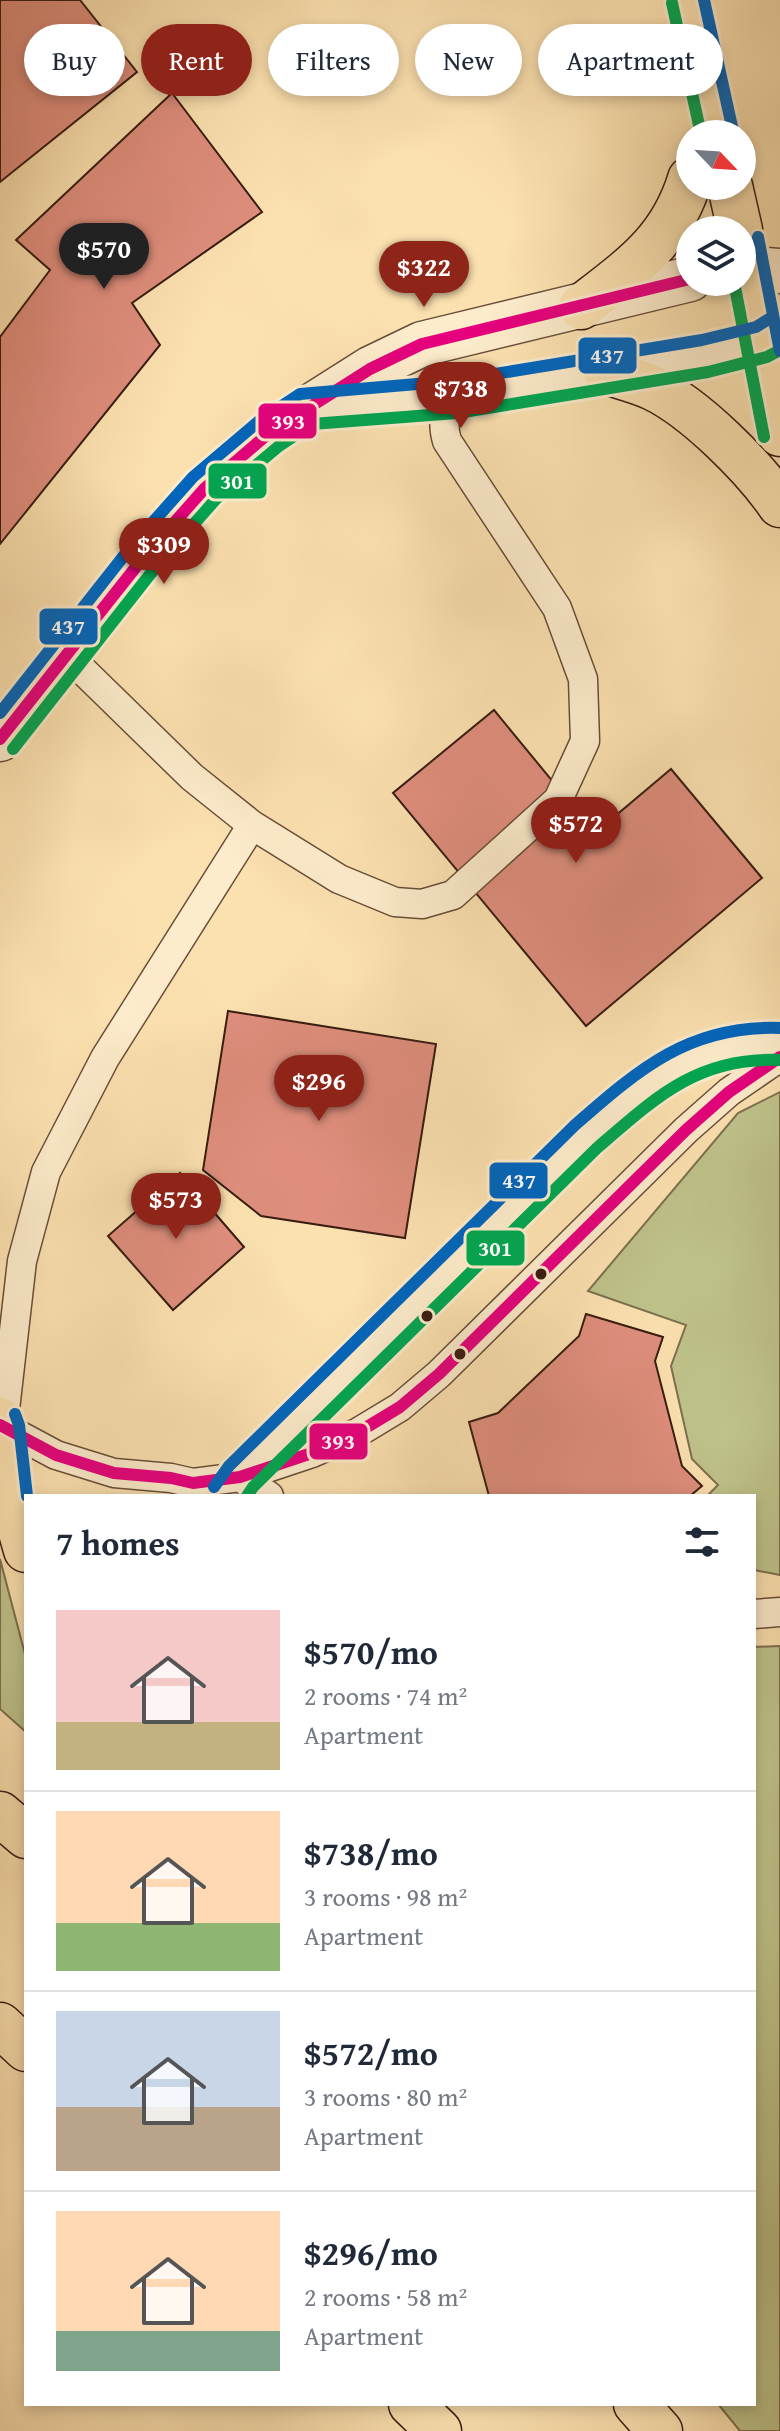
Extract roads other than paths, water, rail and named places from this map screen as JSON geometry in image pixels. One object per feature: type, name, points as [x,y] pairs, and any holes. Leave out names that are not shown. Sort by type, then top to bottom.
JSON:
[{"type":"highway","points":[[688,0],[693,24]]},
{"type":"highway","points":[[701,120],[703,96]]},
{"type":"highway","points":[[708,96],[714,120]]},
{"type":"highway","points":[[581,307],[636,264],[665,233],[683,200]]},
{"type":"highway","points":[[756,278],[771,336],[780,434]]},
{"type":"highway","points":[[606,372],[654,388],[696,417],[737,454],[780,505]]},
{"type":"highway","points":[[1,1424],[11,1497],[24,1543]]},
{"type":"highway","points":[[0,1814],[24,1834]]},
{"type":"highway","points":[[0,2025],[24,2047]]},
{"type":"highway","points":[[413,2406],[439,2431]]},
{"type":"highway","points":[[638,2406],[660,2431]]},
{"type":"street","points":[[0,739],[143,558],[205,488],[269,433],[370,369],[422,344],[676,283]]},
{"type":"street","points":[[307,408],[454,397],[705,356],[771,336]]},
{"type":"lane","points":[[67,655],[192,777],[252,825],[339,879],[395,902],[422,904],[453,895],[558,800],[585,741],[583,679],[557,608],[447,441],[445,413],[454,397]]},
{"type":"lane","points":[[252,825],[105,1058],[46,1172],[22,1261],[1,1424],[56,1455],[114,1473],[171,1478],[261,1494]]},
{"type":"lane","points":[[234,1487],[586,1136],[640,1088],[706,1054],[735,1047],[780,1044]]},
{"type":"lane","points":[[234,1487],[357,1433],[400,1407],[439,1374],[686,1130],[729,1092],[780,1057]]},
{"type":"lane","points":[[756,1614],[780,1612]]}]
